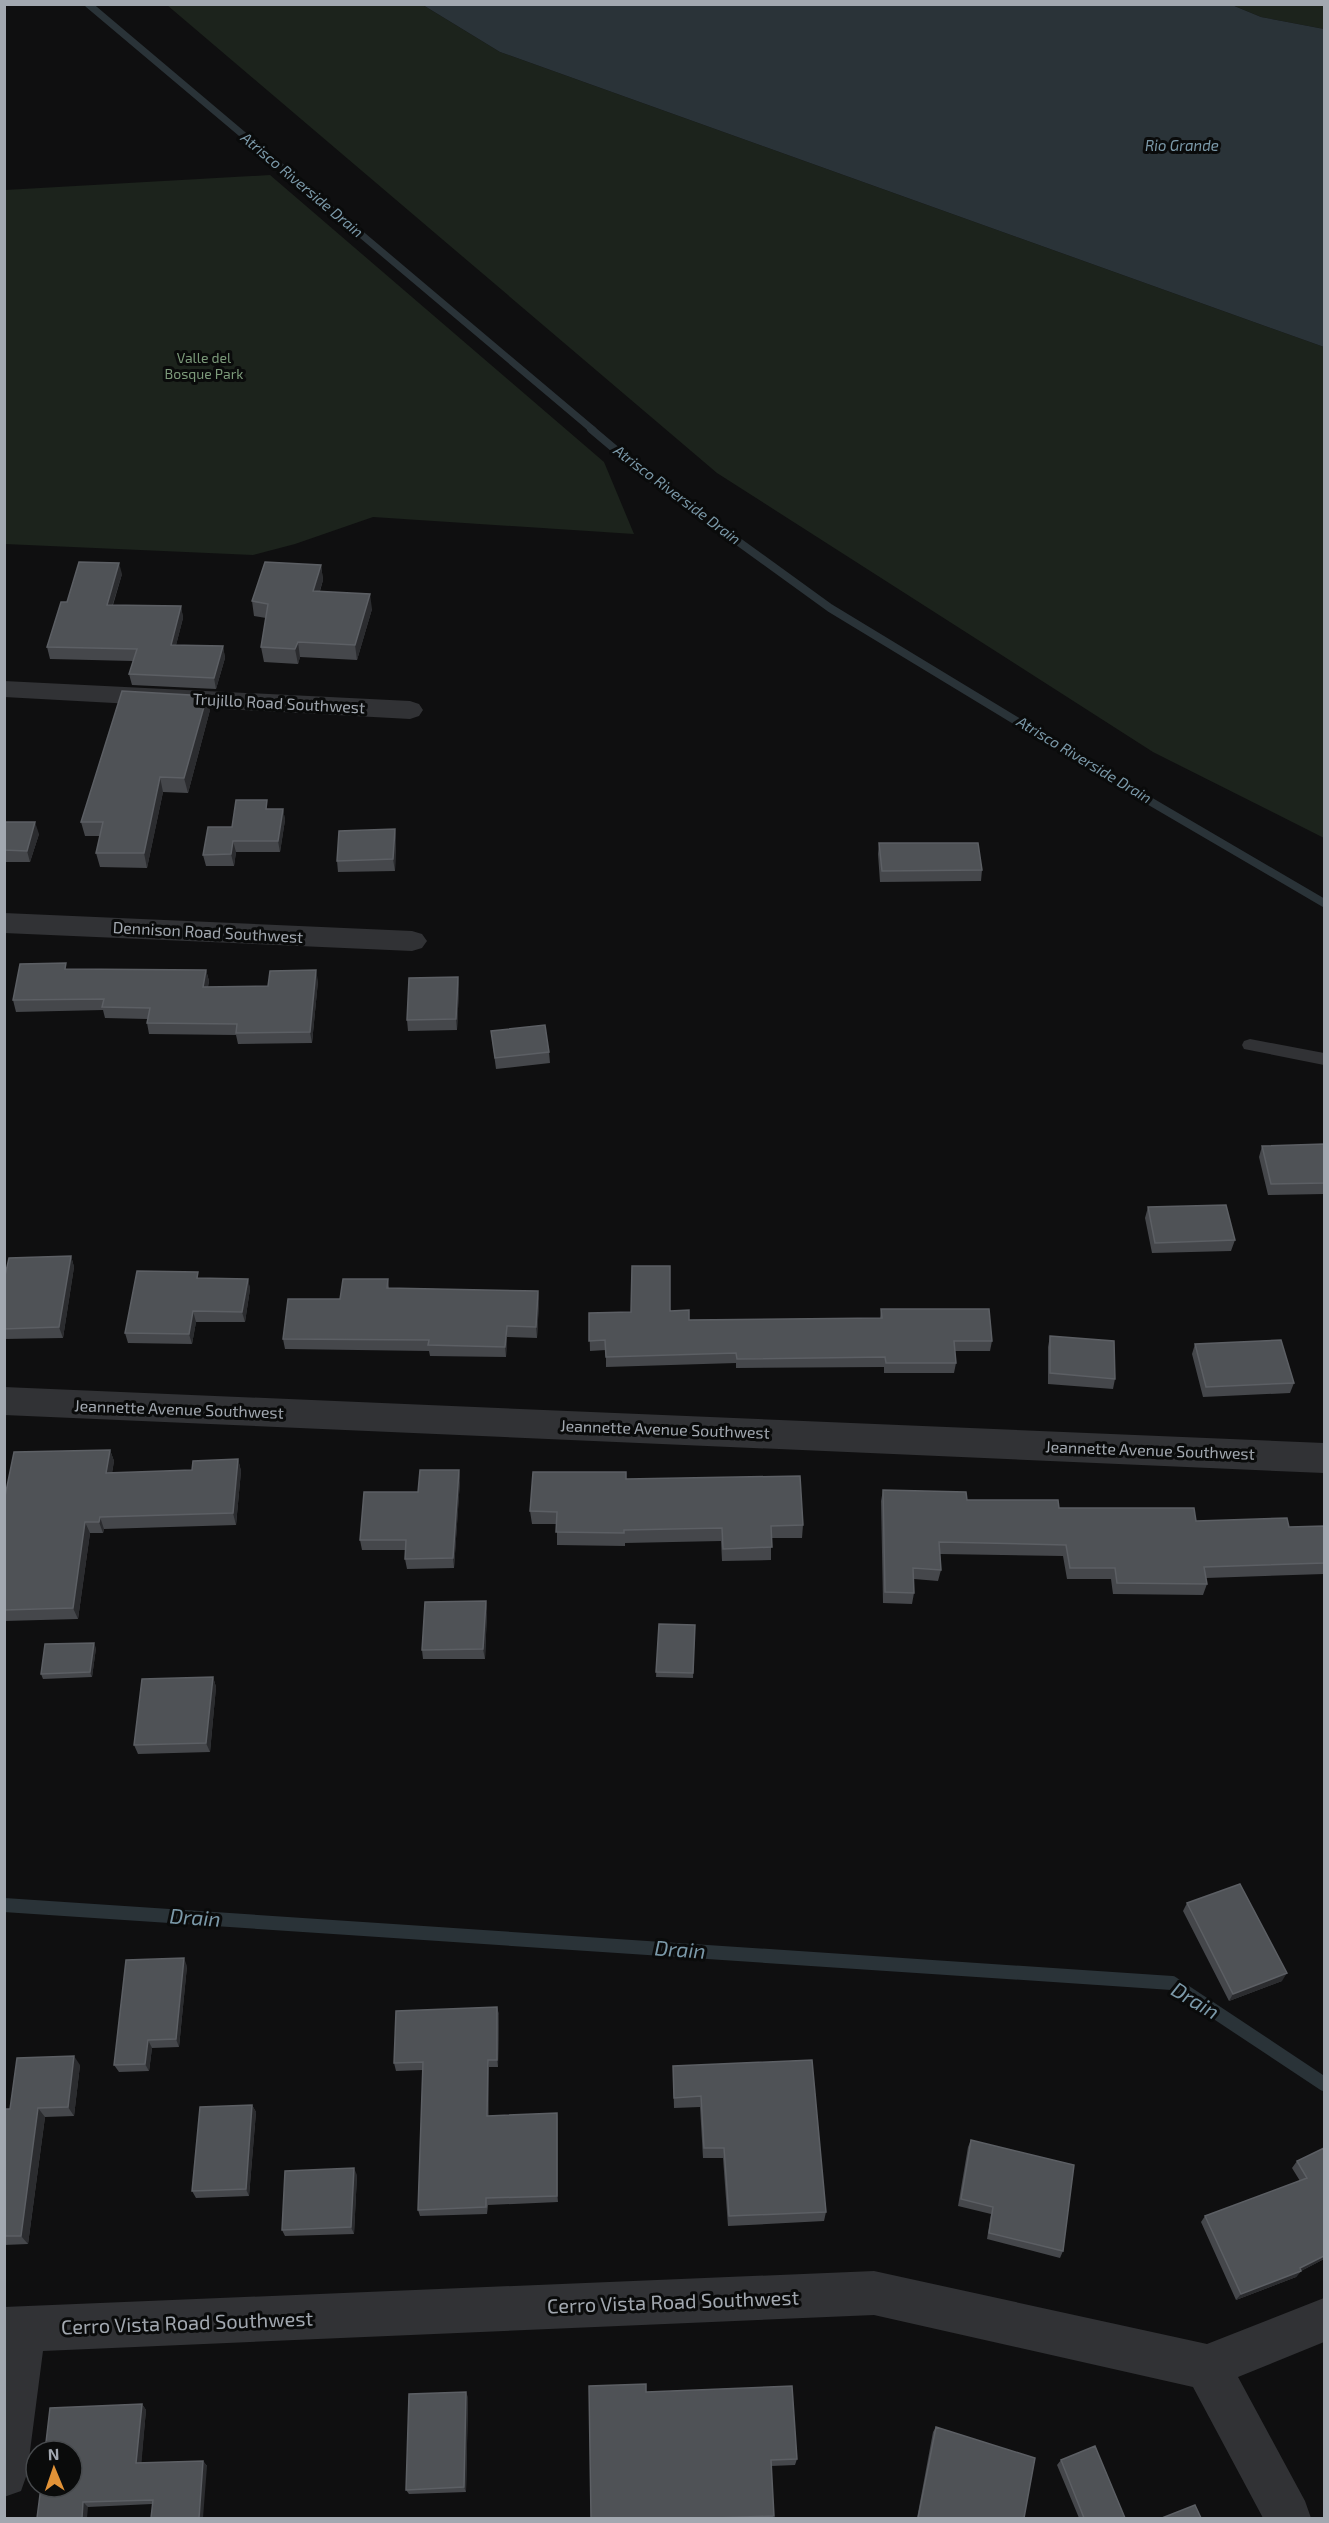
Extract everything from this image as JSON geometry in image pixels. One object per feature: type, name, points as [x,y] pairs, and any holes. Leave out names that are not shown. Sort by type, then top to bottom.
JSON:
[{"type":"street","name":"Trujillo Road Southwest","points":[[4,689],[410,710]]},
{"type":"street","name":"Dennison Road Southwest","points":[[4,923],[412,941]]},
{"type":"street","name":"Jeannette Avenue Southwest","points":[[4,1401],[1324,1458]]},
{"type":"street","name":"Cerro Vista Road Southwest","points":[[14,2330],[874,2293],[1208,2367]]},
{"type":"street","points":[[1288,2518],[1208,2367],[1324,2320]]},
{"type":"street","points":[[4,2474],[14,2330]]},
{"type":"lane","points":[[1251,1045],[1324,1059]]},
{"type":"green space","points":[[167,5],[423,5],[500,52],[1324,347],[1324,838],[1153,752],[717,473]]},
{"type":"green space","points":[[1232,5],[1324,5],[1324,29],[1261,17]]},
{"type":"green space","name":"Valle del Bosque Park","points":[[270,175],[604,462],[634,534],[373,517],[295,544],[253,555],[5,544],[5,190]]},
{"type":"water","name":"Rio Grande","points":[[423,5],[1232,5],[1261,17],[1324,29],[1324,347],[500,52]]},
{"type":"building","points":[[79,562],[119,563],[107,605],[181,606],[171,645],[223,646],[214,678],[129,674],[137,649],[47,647],[61,602],[67,602]]},
{"type":"building","points":[[265,562],[321,565],[313,591],[370,594],[355,645],[298,642],[295,649],[261,647],[268,604],[252,601]]},
{"type":"building","points":[[122,691],[207,696],[184,778],[160,777],[144,853],[96,853],[103,822],[81,822]]},
{"type":"building","points":[[236,800],[267,800],[266,809],[283,809],[278,841],[233,841],[231,854],[203,855],[208,827],[232,827]]},
{"type":"building","points":[[4,822],[35,822],[27,851],[4,850]]},
{"type":"building","points":[[395,829],[393,859],[337,861],[339,831]]},
{"type":"building","points":[[879,843],[978,843],[982,870],[882,871]]},
{"type":"building","points":[[66,963],[65,969],[206,970],[203,987],[268,986],[270,971],[316,970],[310,1032],[236,1033],[237,1024],[147,1023],[150,1008],[102,1007],[104,999],[13,1000],[20,964]]},
{"type":"building","points":[[458,977],[456,1019],[407,1020],[409,978]]},
{"type":"building","points":[[545,1025],[549,1052],[495,1058],[491,1031]]},
{"type":"building","points":[[1324,1144],[1324,1183],[1271,1184],[1262,1146]]},
{"type":"building","points":[[1226,1205],[1235,1240],[1155,1243],[1148,1207]]},
{"type":"building","points":[[71,1256],[59,1327],[4,1329],[4,1280],[9,1258]]},
{"type":"building","points":[[632,1266],[670,1266],[670,1311],[689,1310],[689,1320],[882,1318],[881,1309],[989,1309],[992,1341],[954,1341],[956,1363],[886,1363],[885,1357],[737,1359],[736,1353],[606,1357],[605,1340],[589,1341],[589,1313],[631,1312]]},
{"type":"building","points":[[137,1271],[198,1272],[197,1278],[248,1279],[242,1312],[193,1311],[189,1334],[125,1333]]},
{"type":"building","points":[[343,1279],[388,1279],[387,1288],[538,1291],[536,1327],[507,1326],[505,1347],[428,1345],[429,1340],[283,1339],[288,1299],[340,1299]]},
{"type":"building","points":[[1050,1336],[1114,1341],[1115,1379],[1050,1373]]},
{"type":"building","points":[[1281,1340],[1294,1383],[1206,1387],[1195,1344]]},
{"type":"building","points":[[110,1450],[106,1473],[192,1470],[193,1461],[238,1459],[233,1513],[100,1517],[99,1522],[85,1522],[73,1608],[4,1610],[4,1501],[14,1452]]},
{"type":"building","points":[[420,1470],[459,1470],[453,1558],[405,1559],[406,1540],[360,1540],[364,1492],[418,1492]]},
{"type":"building","points":[[533,1472],[626,1472],[626,1479],[800,1476],[803,1525],[771,1526],[772,1547],[723,1549],[722,1528],[624,1530],[624,1533],[556,1532],[557,1512],[530,1511]]},
{"type":"building","points":[[883,1490],[966,1492],[967,1500],[1058,1500],[1059,1508],[1194,1508],[1196,1521],[1287,1518],[1289,1527],[1324,1526],[1324,1563],[1204,1567],[1207,1584],[1117,1583],[1115,1568],[1070,1568],[1066,1545],[939,1542],[941,1570],[913,1568],[914,1593],[885,1592]]},
{"type":"building","points":[[486,1601],[483,1649],[422,1650],[425,1602]]},
{"type":"building","points":[[659,1624],[695,1625],[693,1673],[656,1672]]},
{"type":"building","points":[[94,1643],[90,1672],[41,1674],[45,1644]]},
{"type":"building","points":[[213,1677],[206,1743],[134,1745],[142,1679]]},
{"type":"building","points":[[1240,1884],[1287,1973],[1233,1994],[1187,1903]]},
{"type":"building","points":[[184,1958],[176,2039],[148,2040],[145,2064],[114,2065],[126,1960]]},
{"type":"building","points":[[497,2007],[497,2060],[488,2060],[487,2116],[557,2113],[557,2196],[486,2198],[486,2207],[418,2210],[423,2062],[394,2063],[396,2011]]},
{"type":"building","points":[[74,2056],[68,2107],[38,2108],[21,2236],[4,2236],[4,2109],[10,2109],[17,2058]]},
{"type":"building","points":[[812,2060],[826,2212],[729,2216],[724,2148],[704,2148],[701,2096],[674,2098],[673,2066]]},
{"type":"building","points":[[252,2105],[246,2189],[192,2191],[200,2107]]},
{"type":"building","points":[[971,2140],[1074,2165],[1063,2251],[989,2233],[993,2207],[961,2199]]},
{"type":"building","points":[[1324,2148],[1324,2256],[1300,2268],[1301,2271],[1241,2294],[1205,2216],[1307,2178],[1297,2161]]},
{"type":"building","points":[[354,2168],[351,2227],[282,2230],[285,2171]]},
{"type":"building","points":[[646,2384],[646,2392],[792,2386],[797,2459],[771,2460],[774,2516],[591,2518],[589,2386]]},
{"type":"building","points":[[466,2392],[464,2487],[406,2490],[409,2394]]},
{"type":"building","points":[[142,2404],[136,2463],[203,2461],[199,2518],[151,2518],[153,2500],[83,2502],[82,2518],[37,2518],[39,2499],[84,2499],[84,2439],[46,2439],[50,2408]]},
{"type":"building","points":[[936,2427],[1035,2458],[1024,2518],[918,2518]]},
{"type":"building","points":[[1095,2446],[1125,2518],[1084,2518],[1061,2460]]},
{"type":"building","points":[[1195,2505],[1201,2518],[1162,2518]]},
{"type":"waterway","name":"Atrisco Riverside Drain","points":[[88,4],[593,430]]},
{"type":"waterway","name":"Atrisco Riverside Drain","points":[[591,429],[642,472],[830,608],[1112,779],[1324,903]]},
{"type":"waterway","name":"Drain","points":[[4,1905],[1172,1983],[1324,2084]]}]
